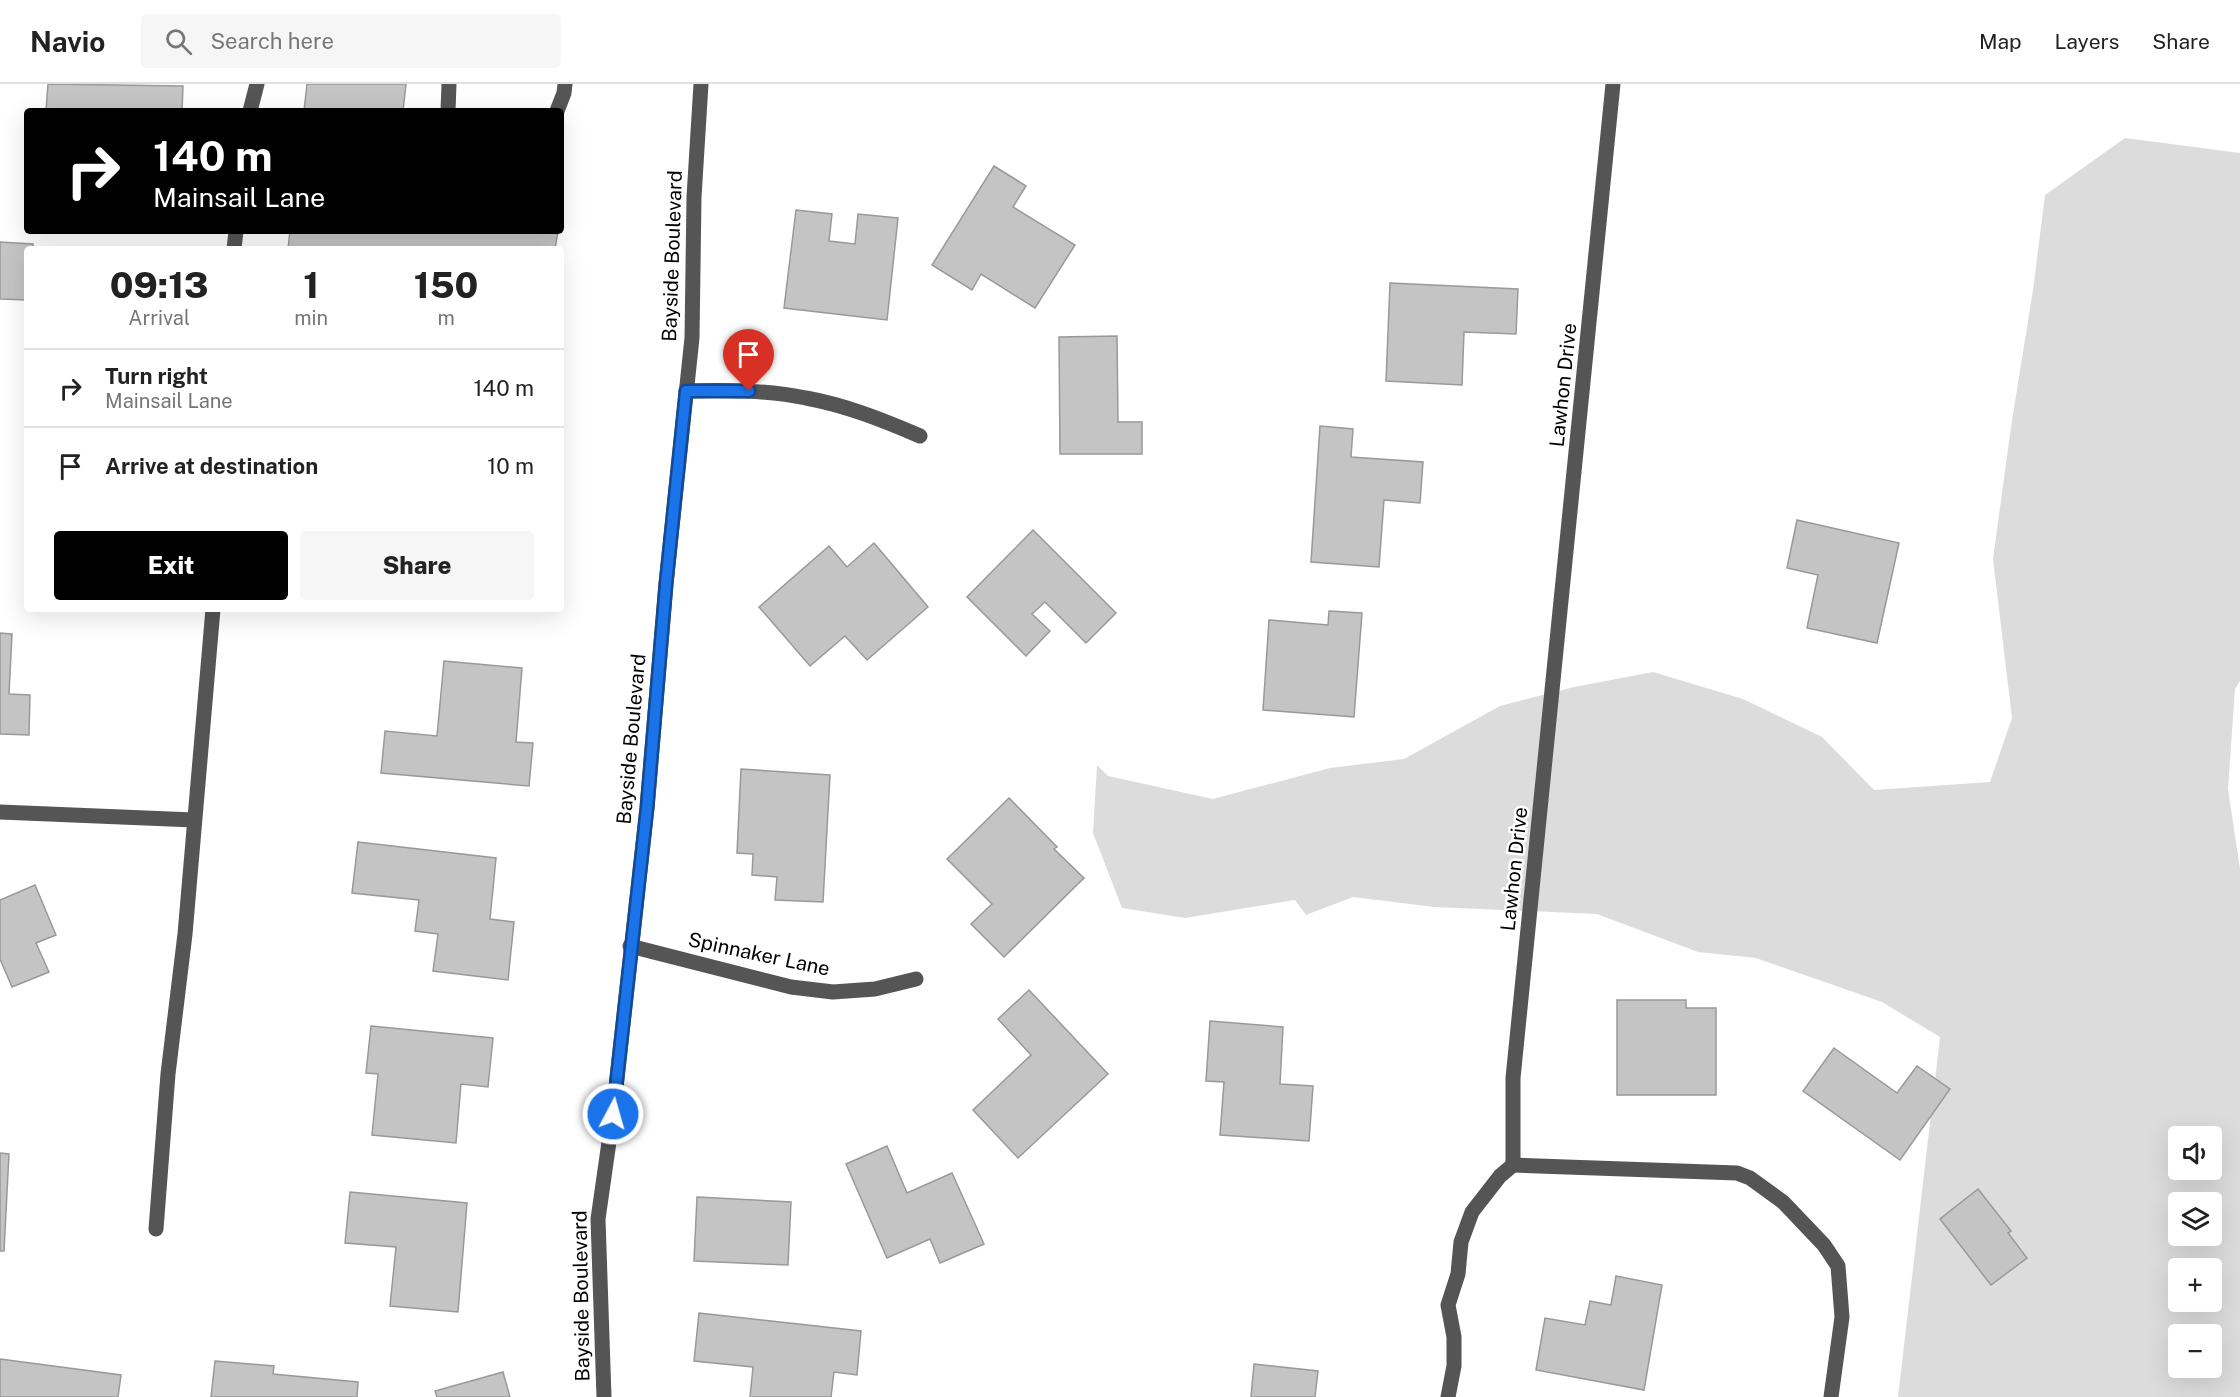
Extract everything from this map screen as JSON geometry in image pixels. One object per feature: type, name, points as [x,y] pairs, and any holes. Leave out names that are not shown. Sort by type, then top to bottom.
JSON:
[{"type":"street","points":[[251,108],[257,84]]},
{"type":"street","points":[[448,108],[449,84]]},
{"type":"street","points":[[557,108],[565,84]]},
{"type":"street","name":"Bayside Boulevard","points":[[604,1397],[598,1219],[613,1114],[647,808],[666,584],[692,338],[694,197],[701,84]]},
{"type":"street","name":"Lawhon Drive","points":[[1513,1165],[1514,1078],[1613,84]]},
{"type":"street","points":[[686,391],[734,390],[806,398],[876,417],[920,436]]},
{"type":"street","points":[[156,1229],[168,1074],[184,934],[213,612]]},
{"type":"street","points":[[0,812],[194,820]]},
{"type":"street","name":"Spinnaker Lane","points":[[630,946],[791,987],[833,992],[875,989],[916,979]]},
{"type":"street","points":[[1448,1397],[1454,1366],[1454,1337],[1448,1305],[1458,1275],[1461,1242],[1472,1212],[1500,1176],[1513,1165],[1737,1173],[1750,1178],[1783,1202],[1824,1245],[1838,1266],[1842,1317],[1831,1397]]},
{"type":"shaded area","points":[[2125,138],[2240,153],[2240,681],[2235,689],[2228,789],[2240,869],[2240,1397],[1898,1397],[1940,1037],[1882,1002],[1756,958],[1698,952],[1597,914],[1434,907],[1353,897],[1306,915],[1295,900],[1185,918],[1122,908],[1093,833],[1097,765],[1108,776],[1213,799],[1330,768],[1404,759],[1500,706],[1574,687],[1653,672],[1743,699],[1822,737],[1874,790],[1990,782],[2012,718],[1993,559],[2045,195]]},
{"type":"building","points":[[48,84],[183,86],[182,108],[46,108]]},
{"type":"building","points":[[307,84],[406,84],[403,108],[304,108]]},
{"type":"building","points":[[994,166],[1026,186],[1013,207],[1075,245],[1035,308],[981,274],[972,290],[932,265]]},
{"type":"building","points":[[796,210],[832,214],[829,241],[855,244],[858,214],[898,218],[887,320],[784,308]]},
{"type":"building","points":[[290,234],[558,234],[556,246],[288,246]]},
{"type":"building","points":[[0,242],[33,244],[33,246],[24,246],[24,300],[0,299]]},
{"type":"building","points":[[1390,283],[1518,289],[1516,334],[1464,332],[1462,385],[1386,381]]},
{"type":"building","points":[[1117,336],[1118,422],[1142,422],[1142,454],[1060,454],[1059,337]]},
{"type":"building","points":[[1320,426],[1353,429],[1351,457],[1423,462],[1420,503],[1384,500],[1379,567],[1311,562]]},
{"type":"building","points":[[1797,520],[1899,543],[1877,643],[1807,628],[1818,575],[1787,568]]},
{"type":"building","points":[[1033,530],[1116,613],[1086,643],[1045,602],[1032,614],[1050,631],[1026,656],[967,597]]},
{"type":"building","points":[[874,543],[928,607],[867,660],[845,636],[810,666],[759,607],[829,546],[847,567]]},
{"type":"building","points":[[1329,611],[1362,613],[1354,717],[1263,710],[1269,620],[1328,625]]},
{"type":"building","points":[[0,633],[12,634],[9,694],[30,695],[29,735],[0,734]]},
{"type":"building","points":[[444,661],[522,668],[516,742],[533,743],[529,786],[381,773],[385,731],[437,736]]},
{"type":"building","points":[[741,769],[830,775],[823,902],[775,900],[777,877],[752,875],[753,854],[737,853]]},
{"type":"building","points":[[1009,798],[1057,847],[1054,849],[1084,878],[1004,957],[971,924],[992,904],[947,859]]},
{"type":"building","points":[[358,842],[496,858],[490,919],[514,922],[508,980],[433,971],[438,934],[415,931],[419,900],[352,893]]},
{"type":"building","points":[[35,885],[56,935],[36,943],[49,972],[12,987],[0,959],[0,900]]},
{"type":"building","points":[[1029,990],[1108,1074],[1018,1158],[973,1110],[1031,1055],[998,1019]]},
{"type":"building","points":[[1617,1000],[1686,1000],[1686,1008],[1716,1008],[1716,1095],[1617,1095]]},
{"type":"building","points":[[1210,1021],[1283,1027],[1280,1084],[1313,1086],[1309,1141],[1220,1135],[1224,1082],[1206,1081]]},
{"type":"building","points":[[371,1026],[493,1038],[488,1087],[461,1084],[456,1143],[372,1135],[378,1074],[366,1073]]},
{"type":"building","points":[[1834,1048],[1897,1093],[1917,1066],[1950,1089],[1900,1160],[1803,1091]]},
{"type":"building","points":[[887,1146],[907,1193],[952,1173],[984,1244],[940,1263],[930,1239],[887,1258],[846,1164]]},
{"type":"building","points":[[0,1153],[9,1154],[4,1251],[0,1251]]},
{"type":"building","points":[[1978,1189],[2011,1231],[2008,1233],[2027,1258],[1991,1285],[1940,1219]]},
{"type":"building","points":[[350,1192],[467,1203],[458,1312],[390,1306],[396,1247],[345,1243]]},
{"type":"building","points":[[697,1197],[791,1202],[788,1265],[694,1261]]},
{"type":"building","points":[[1616,1276],[1662,1285],[1644,1390],[1536,1370],[1545,1318],[1585,1325],[1590,1301],[1611,1305]]},
{"type":"building","points":[[699,1313],[861,1331],[857,1375],[834,1372],[831,1397],[750,1397],[753,1367],[694,1361]]},
{"type":"building","points":[[0,1359],[121,1375],[118,1397],[0,1397]]},
{"type":"building","points":[[215,1361],[274,1366],[273,1374],[358,1382],[357,1397],[211,1397]]},
{"type":"building","points":[[1254,1364],[1318,1371],[1315,1397],[1251,1397]]},
{"type":"building","points":[[503,1372],[510,1397],[437,1397],[435,1391]]},
{"type":"route","points":[[613,1114],[647,808],[666,584],[686,391],[749,391]]}]
